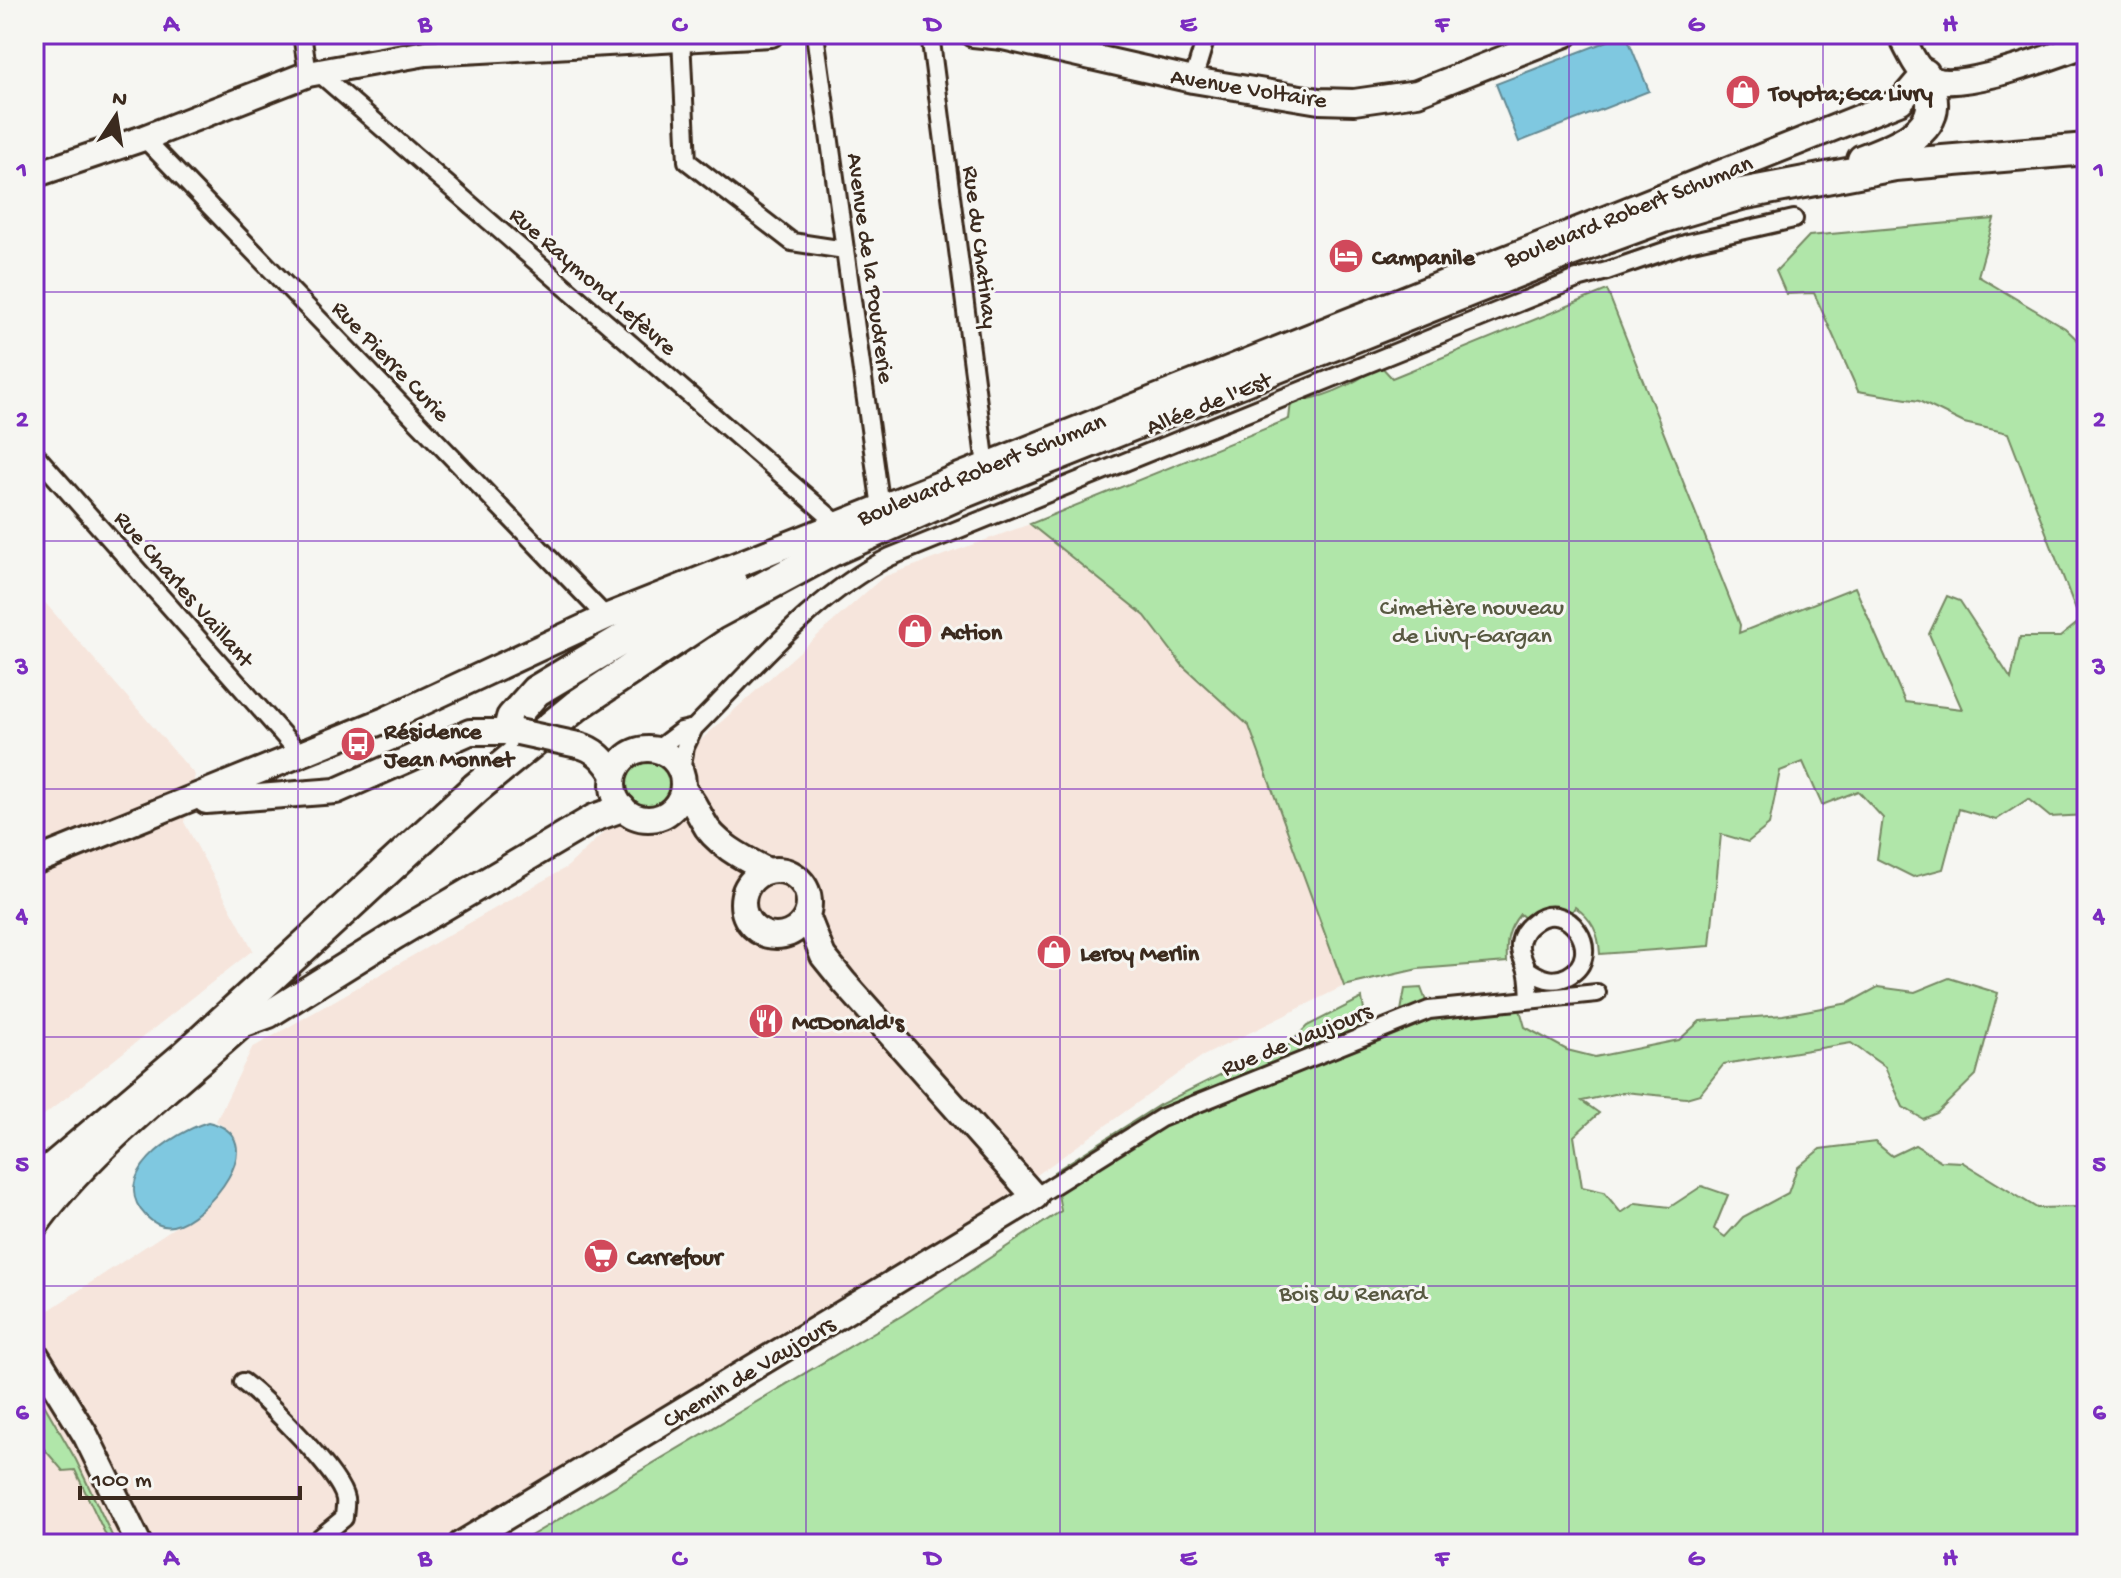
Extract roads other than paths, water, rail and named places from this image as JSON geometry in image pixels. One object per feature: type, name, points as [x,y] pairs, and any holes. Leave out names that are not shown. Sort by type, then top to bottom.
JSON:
[{"type":"highway","points":[[1799,183],[1827,167],[1863,160],[1890,149],[1916,133],[1930,120],[1933,104],[1924,74]]},
{"type":"highway","points":[[514,731],[512,718],[536,691],[648,624],[834,537],[959,494],[1551,258],[1676,213],[1741,194],[1895,165],[2087,149]]},
{"type":"highway","points":[[242,1024],[496,790],[592,713],[721,628],[839,564],[966,508],[1540,278],[1701,220],[1809,197],[1903,182],[1991,171],[2087,168]]},
{"type":"highway","points":[[34,1184],[185,1056],[476,788],[576,706],[834,537]]},
{"type":"main road","points":[[34,1226],[101,1150],[242,1024],[269,1014],[594,818],[622,808]]},
{"type":"street","points":[[302,34],[313,74]]},
{"type":"street","points":[[34,175],[144,138],[313,74],[426,53],[547,39],[771,34]]},
{"type":"street","name":"Avenue de la Poudrerie","points":[[815,34],[881,508]]},
{"type":"street","name":"Rue du Chatinay","points":[[930,34],[986,466]]},
{"type":"street","name":"Avenue Voltaire","points":[[973,34],[1004,35],[1193,80],[1319,101],[1354,102],[1417,93],[1566,34]]},
{"type":"street","points":[[1193,80],[1207,34]]},
{"type":"street","points":[[1900,34],[1924,74],[1936,81],[1973,80],[2087,44]]},
{"type":"street","points":[[681,38],[687,161],[792,242],[845,250]]},
{"type":"street","name":"Rue Raymond Lefèvre","points":[[313,74],[834,537]]},
{"type":"street","name":"Boulevard Robert Schuman","points":[[34,862],[385,720],[606,617],[834,537],[881,508],[1901,101],[1924,74]]},
{"type":"street","name":"Rue Pierre Curie","points":[[144,138],[606,617]]},
{"type":"street","name":"Allée de l'Est","points":[[682,779],[685,747],[694,728],[811,611],[861,572],[890,557],[1577,279],[1688,243],[1794,219]]},
{"type":"street","name":"Rue Charles Vaillant","points":[[34,453],[290,758]]},
{"type":"street","points":[[180,803],[336,791],[470,732],[521,697],[536,691]]},
{"type":"street","name":"Allée de l'Est","points":[[646,751],[681,731],[694,728]]},
{"type":"street","points":[[470,732],[514,731],[583,746],[598,744],[669,756],[703,823]]},
{"type":"street","points":[[583,746],[605,760],[614,775]]},
{"type":"street","points":[[646,751],[623,759],[614,775],[613,788],[622,808],[642,819],[654,819],[668,813],[678,802],[682,779]]},
{"type":"street","points":[[290,758],[287,780],[305,795]]},
{"type":"street","points":[[668,813],[703,823],[737,856],[768,871]]},
{"type":"street","points":[[737,856],[746,888]]},
{"type":"street","points":[[807,916],[795,931],[786,935],[776,937],[762,934],[749,923],[742,907],[746,888],[753,878],[768,871],[783,870],[800,880],[809,897],[807,916],[823,956],[1035,1197]]},
{"type":"street","points":[[1527,969],[1541,979],[1557,980],[1570,975],[1581,964],[1585,952],[1578,928],[1566,918],[1549,915],[1536,920],[1526,929],[1520,941],[1530,999]]},
{"type":"street","points":[[786,935],[823,956]]},
{"type":"street","name":"Rue de Vaujours","points":[[1035,1197],[1161,1118],[1429,1010],[1590,993],[1581,964]]},
{"type":"street","name":"Chemin de Vaujours","points":[[461,1544],[1035,1197]]},
{"type":"street","points":[[34,1352],[86,1436],[139,1544]]},
{"type":"street","points":[[243,1382],[260,1396],[337,1480],[345,1500],[344,1518],[312,1544]]},
{"type":"water","points":[[1626,34],[1649,91],[1519,142],[1496,84]]},
{"type":"water","points":[[208,1122],[228,1131],[236,1144],[236,1160],[228,1177],[202,1209],[187,1220],[173,1226],[155,1223],[136,1201],[134,1186],[139,1172],[163,1146]]},
{"type":"place","name":"Toyota;Gca Livry","points":[[1743,92]]},
{"type":"place","name":"Campanile","points":[[1346,256]]},
{"type":"place","name":"Action","points":[[915,631]]},
{"type":"place","name":"Résidence Jean Monnet","points":[[358,744]]},
{"type":"place","name":"Leroy Merlin","points":[[1054,952]]},
{"type":"place","name":"McDonald's","points":[[766,1021]]},
{"type":"place","name":"Carrefour","points":[[601,1256]]},
{"type":"park label","name":"Cimetière nouveau de Livry-Gargan","points":[[1472,620]]},
{"type":"park label","name":"Bois du Renard","points":[[1353,1292]]}]
